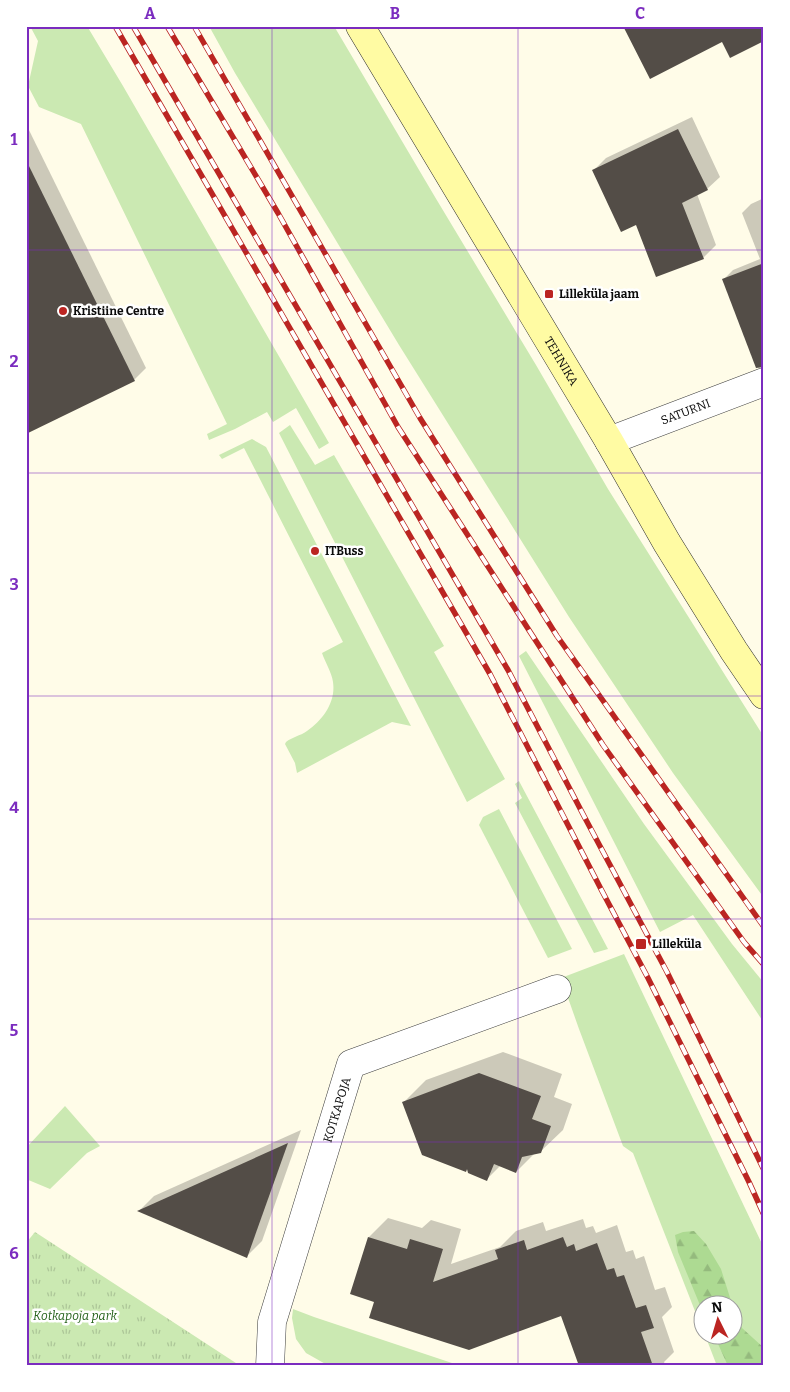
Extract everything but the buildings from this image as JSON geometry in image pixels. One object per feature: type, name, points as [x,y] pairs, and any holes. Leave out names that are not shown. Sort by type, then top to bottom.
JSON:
[{"type":"main road","name":"TEHNIKA","points":[[360,26],[609,441],[667,543],[734,651],[764,694]]},
{"type":"street","name":"SATURNI","points":[[609,441],[764,382]]},
{"type":"street","name":"KOTKAPOJA","points":[[270,1366],[272,1322],[351,1064],[557,989]]},
{"type":"green space","points":[[30,26],[87,26],[329,443],[319,449],[296,408],[273,422],[267,412],[209,440],[207,434],[227,424],[81,124],[39,107],[28,86],[38,41]]},
{"type":"green space","points":[[209,26],[334,26],[608,489],[764,737],[764,898],[673,773],[569,617],[399,345],[235,73]]},
{"type":"green space","points":[[290,425],[315,465],[334,455],[444,646],[434,652],[505,779],[467,802],[279,433]]},
{"type":"green space","points":[[252,439],[266,447],[411,726],[392,722],[297,773],[295,763],[285,744],[288,740],[313,727],[327,710],[332,697],[333,682],[322,653],[343,642],[244,448],[222,459],[219,455]]},
{"type":"green space","points":[[526,651],[644,824],[732,944],[764,983],[764,1023],[693,915],[660,932],[519,656]]},
{"type":"green space","points":[[519,781],[608,949],[594,953],[515,803],[522,798],[515,784]]},
{"type":"green space","points":[[499,809],[572,949],[548,958],[479,825],[483,817]]},
{"type":"green space","points":[[624,954],[764,1248],[764,1366],[717,1366],[708,1344],[742,1344],[742,1294],[692,1294],[692,1303],[633,1153],[623,1146],[561,978]]},
{"type":"green space","points":[[65,1106],[100,1146],[87,1153],[50,1189],[26,1179],[26,1148]]},
{"type":"green space","points":[[694,1231],[706,1244],[721,1269],[729,1294],[695,1294],[678,1252],[675,1235]]},
{"type":"green space","name":"Kotkapoja park","points":[[35,1232],[239,1366],[26,1366],[26,1243]]},
{"type":"green space","points":[[293,1309],[461,1366],[329,1366],[306,1353],[296,1339],[292,1318]]},
{"type":"green space","points":[[742,1328],[764,1348],[764,1366],[728,1366],[718,1344],[742,1344]]},
{"type":"railway","points":[[115,26],[490,674],[648,978],[764,1215]]},
{"type":"railway","points":[[133,26],[508,670],[667,972],[764,1170]]},
{"type":"railway","points":[[167,26],[278,213],[398,427],[603,745],[744,942],[764,965]]},
{"type":"railway","points":[[194,26],[420,418],[557,636],[764,927]]},
{"type":"place","name":"Lilleküla jaam","points":[[549,294]]},
{"type":"place","name":"Kristiine Centre","points":[[63,311]]},
{"type":"place","name":"ITBuss","points":[[315,551]]},
{"type":"place","name":"Lilleküla","points":[[641,944]]}]
